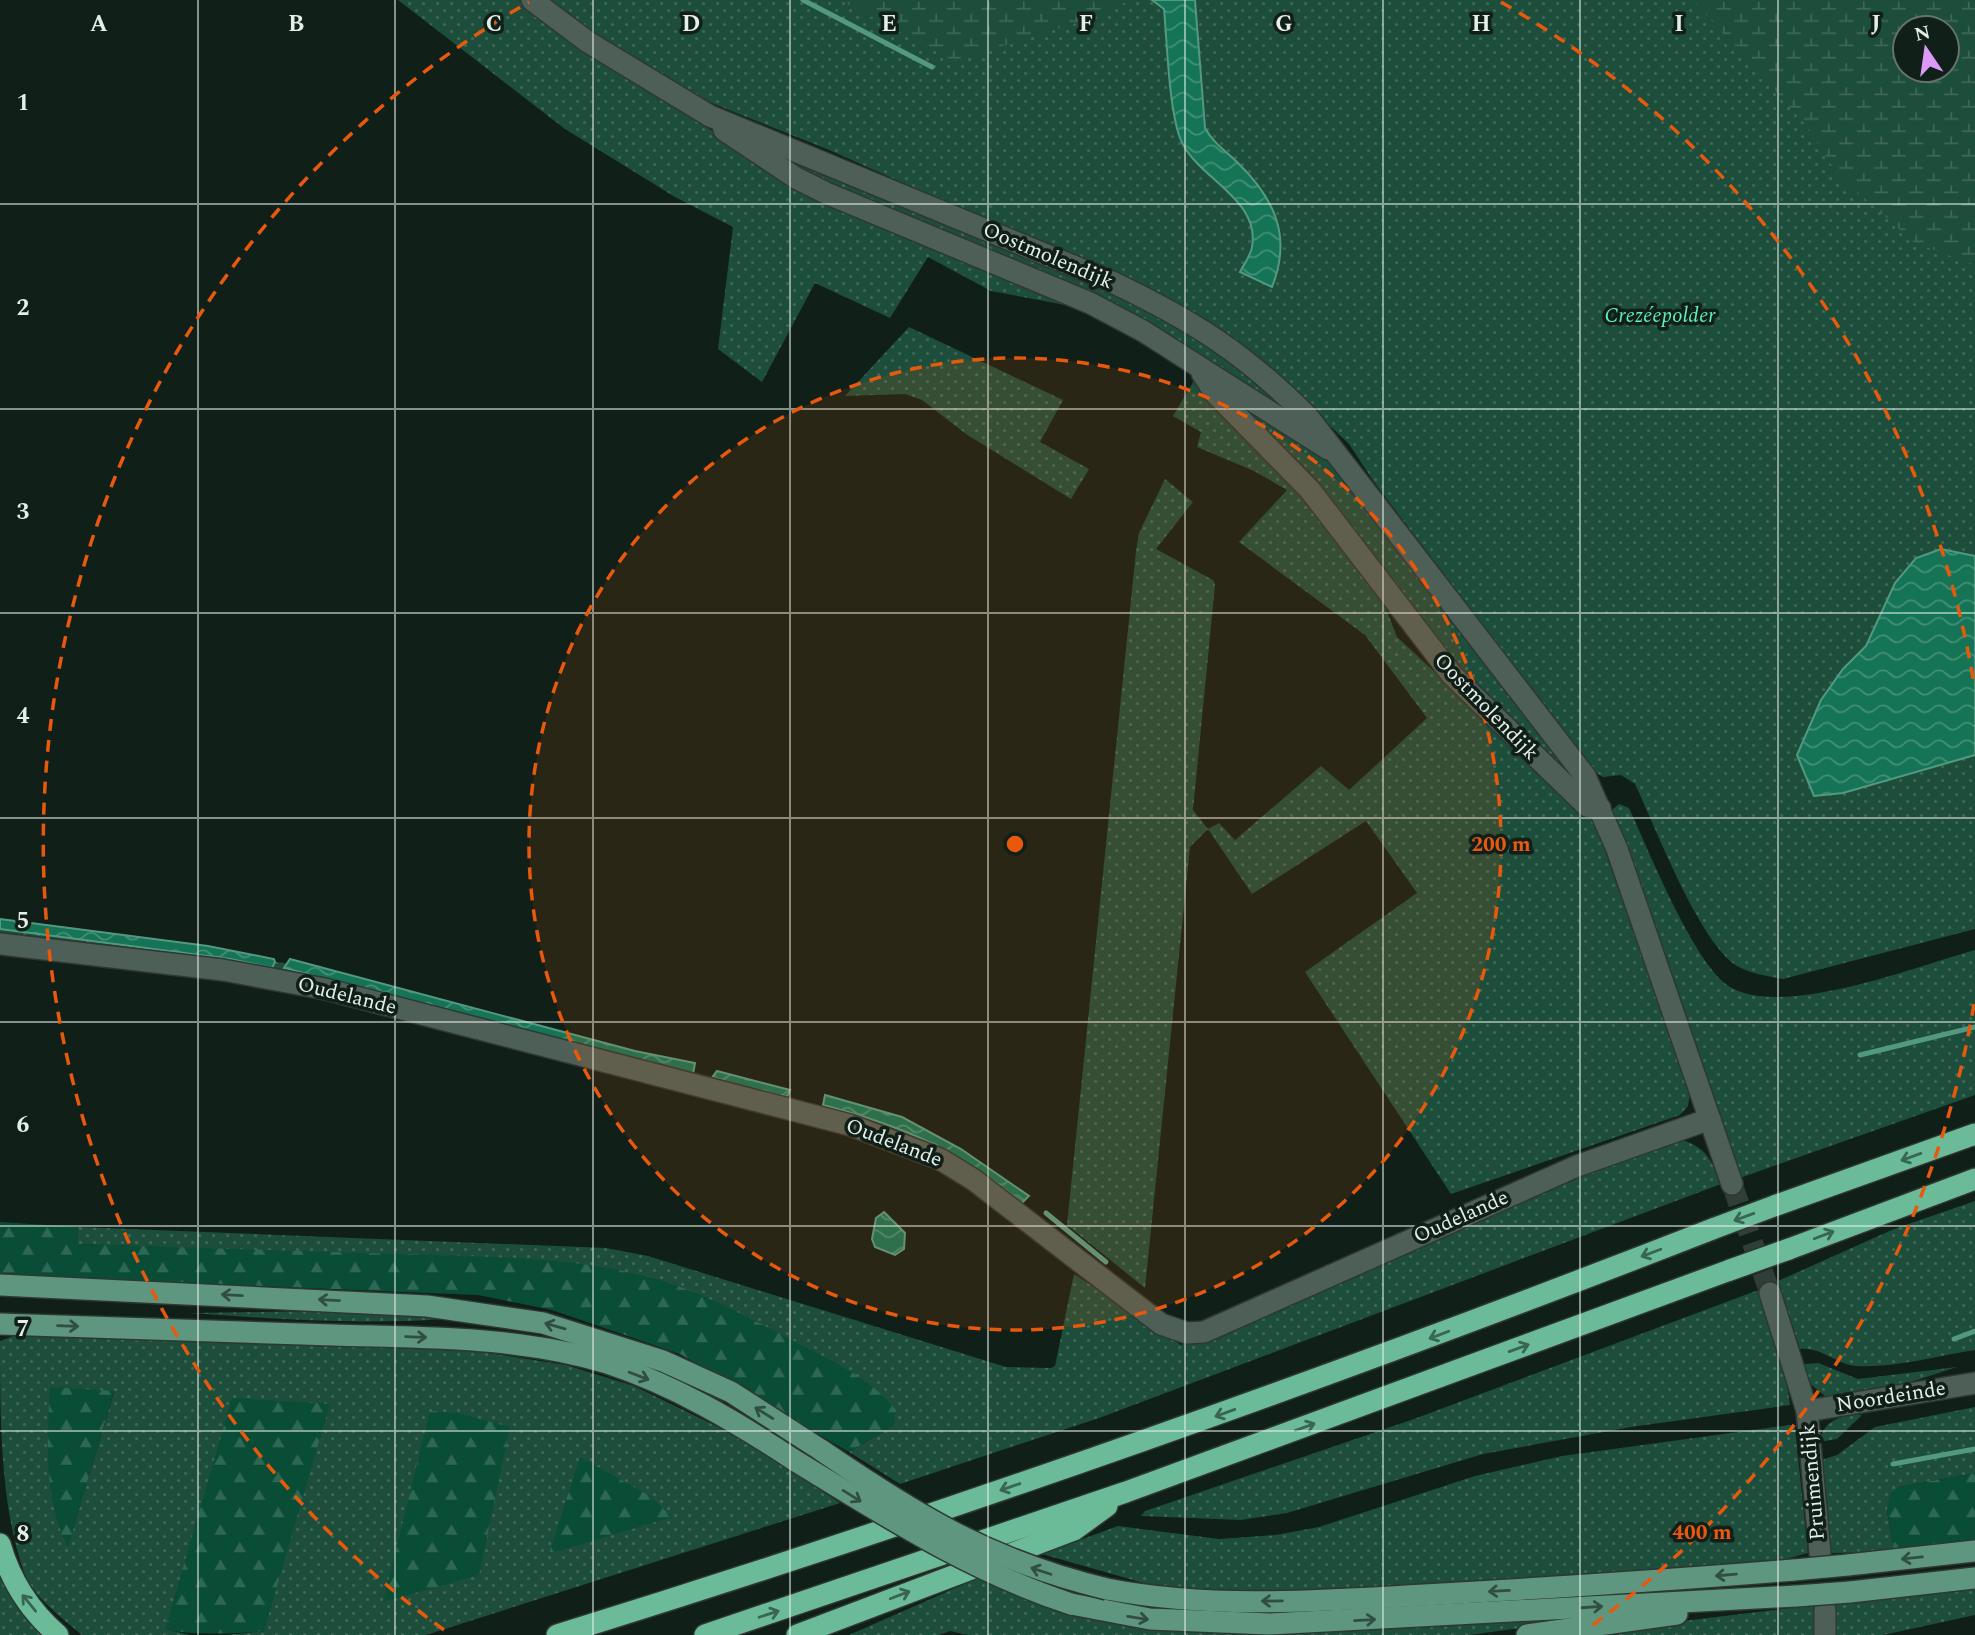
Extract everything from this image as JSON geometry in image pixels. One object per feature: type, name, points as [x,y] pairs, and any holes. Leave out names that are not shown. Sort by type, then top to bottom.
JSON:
[{"type":"highway","points":[[558,1635],[1155,1438],[1434,1338],[1714,1228],[1975,1134]]},
{"type":"highway","points":[[705,1635],[1126,1492],[1975,1179]]},
{"type":"highway","points":[[797,1635],[1074,1530],[1126,1492]]},
{"type":"highway","points":[[0,1544],[6,1566],[23,1595],[58,1635]]},
{"type":"main road","points":[[0,1285],[427,1306],[543,1323],[597,1338],[731,1392],[883,1492],[978,1546],[1049,1574],[1107,1589],[1190,1601],[1294,1601],[1520,1590],[1794,1570],[1975,1551]]},
{"type":"main road","points":[[0,1324],[425,1338],[550,1350],[606,1363],[668,1387],[738,1423],[934,1545],[993,1575],[1071,1604],[1150,1619],[1269,1624],[1796,1596],[1975,1578]]},
{"type":"main road","points":[[1527,1635],[1796,1596]]},
{"type":"street","name":"Oostmolendijk","points":[[532,0],[588,42],[710,116],[1165,307],[1220,340],[1264,373],[1308,417],[1344,459],[1585,776],[1600,808],[1732,1184]]},
{"type":"street","name":"Oostmolendijk","points":[[710,116],[731,137],[796,178],[1090,303],[1197,365],[1344,459]]},
{"type":"street","name":"Oostmolendijk","points":[[1197,365],[1214,392],[1310,490],[1452,675],[1587,806],[1600,808]]},
{"type":"street","name":"Oudelande","points":[[0,944],[223,970],[325,989],[850,1125],[940,1159],[974,1180],[1161,1324],[1187,1333],[1204,1332],[1577,1166],[1710,1119]]},
{"type":"street","points":[[1770,1293],[1807,1410]]},
{"type":"street","name":"Noordeinde","points":[[1807,1410],[1975,1383]]},
{"type":"street","name":"Pruimendijk","points":[[1807,1410],[1820,1553]]},
{"type":"street","points":[[1825,1610],[1825,1635]]},
{"type":"green space","points":[[398,0],[519,0],[670,105],[825,200],[1092,310],[991,291],[928,257],[890,318],[815,283],[762,382],[718,349],[733,227],[675,197],[565,129]]},
{"type":"green space","name":"Crezéepolder","points":[[544,0],[1975,0],[1975,929],[1783,979],[1754,973],[1737,966],[1708,934],[1666,855],[1635,784],[1621,775],[1603,777],[1593,771],[1374,482],[1349,444],[1266,365],[1168,301],[829,150],[704,100],[636,64]]},
{"type":"green space","points":[[840,0],[1129,0],[1105,14],[954,61]]},
{"type":"green space","points":[[1693,0],[1975,0],[1975,265],[1915,243],[1838,175],[1805,124]]},
{"type":"green space","points":[[750,140],[1108,286],[1227,354],[1308,424],[1218,371],[831,188]]},
{"type":"green space","points":[[909,327],[1063,400],[1040,442],[1089,469],[1071,499],[966,434],[922,400],[905,394],[845,396]]},
{"type":"green space","points":[[1195,379],[1299,484],[1379,591],[1397,637],[1588,814],[1596,825],[1690,1093],[1688,1106],[1680,1115],[1451,1194],[1305,972],[1417,893],[1366,821],[1252,894],[1208,829],[1219,823],[1235,840],[1321,766],[1349,790],[1427,718],[1365,635],[1239,542],[1287,490],[1254,471],[1197,447],[1201,432],[1173,416]]},
{"type":"green space","points":[[1216,383],[1336,459],[1583,788],[1455,670]]},
{"type":"green space","points":[[1165,479],[1193,502],[1156,549],[1213,580],[1215,585],[1193,810],[1208,829],[1190,847],[1145,1288],[1067,1225],[1136,551],[1139,533]]},
{"type":"green space","points":[[1619,804],[1629,808],[1686,929],[1714,972],[1727,985],[1750,994],[1779,997],[1813,994],[1884,978],[1975,950],[1975,1095],[1740,1178],[1611,819],[1612,810]]},
{"type":"green space","points":[[0,929],[230,959],[272,967],[275,962],[285,963],[286,976],[0,939]]},
{"type":"green space","points":[[1682,1140],[1708,1156],[1721,1184],[1099,1418],[900,1484],[849,1452],[894,1425],[674,1285],[601,1268],[549,1261],[77,1244],[78,1227],[606,1248],[648,1256],[1006,1367],[1051,1368],[1055,1366],[1074,1274],[1181,1345],[1322,1289],[1552,1186],[1632,1155]]},
{"type":"green space","points":[[1975,1201],[1975,1350],[1901,1363],[1856,1366],[1815,1351],[1800,1349],[1778,1281],[1894,1229]]},
{"type":"green space","points":[[0,1222],[78,1227],[78,1244],[502,1257],[573,1263],[642,1275],[721,1304],[849,1371],[875,1388],[896,1410],[894,1425],[849,1452],[680,1354],[552,1310],[478,1295],[0,1275]]},
{"type":"green space","points":[[1761,1289],[1784,1362],[1790,1405],[1631,1427],[1483,1454],[1287,1513],[1241,1520],[1141,1516],[1145,1511],[1414,1419]]},
{"type":"green space","points":[[190,1313],[395,1313],[443,1319],[348,1321]]},
{"type":"green space","points":[[19,1334],[444,1346],[566,1365],[634,1386],[743,1439],[840,1503],[426,1635],[225,1635],[265,1631],[165,1629],[190,1635],[82,1635],[34,1590],[28,1582],[19,1556],[7,1497],[4,1465],[0,1341]],"holes":[[[114,1392],[68,1546],[55,1505],[48,1437]]]},
{"type":"green space","points":[[1818,1363],[1858,1379],[1957,1367],[1871,1395],[1826,1397],[1808,1382],[1804,1364]]},
{"type":"green space","points":[[50,1387],[114,1391],[68,1547],[54,1509],[51,1489],[48,1447]]},
{"type":"green space","points":[[232,1398],[330,1404],[264,1631],[215,1634],[165,1630]]},
{"type":"green space","points":[[1975,1407],[1975,1473],[1899,1487],[1887,1510],[1894,1552],[1831,1553],[1821,1460],[1837,1455],[1875,1427]]},
{"type":"green space","points":[[430,1411],[458,1413],[510,1427],[479,1575],[383,1602]]},
{"type":"green space","points":[[1854,1414],[1862,1415],[1837,1439],[1819,1442],[1827,1425]]},
{"type":"green space","points":[[1790,1425],[1795,1428],[1808,1553],[1754,1568],[1415,1592],[1222,1595],[1154,1586],[1042,1554],[1118,1526],[1219,1539],[1276,1535],[1319,1527],[1475,1476],[1562,1456]]},
{"type":"green space","points":[[580,1457],[650,1496],[672,1517],[549,1554]]},
{"type":"green space","points":[[1975,1473],[1975,1542],[1894,1552],[1887,1510],[1890,1494],[1899,1487]]},
{"type":"green space","points":[[0,1578],[32,1623],[45,1635],[0,1635]]},
{"type":"green space","points":[[978,1578],[1035,1603],[1084,1616],[1618,1615],[1469,1635],[968,1635],[950,1631],[939,1635],[849,1635]]},
{"type":"green space","points":[[1975,1588],[1975,1615],[1883,1635],[1833,1635],[1832,1605]]},
{"type":"green space","points":[[1815,1605],[1815,1635],[1568,1635]]},
{"type":"water","points":[[1152,0],[1195,0],[1205,128],[1216,143],[1251,177],[1270,205],[1280,235],[1278,269],[1272,287],[1240,272],[1252,247],[1252,230],[1247,215],[1225,189],[1199,165],[1180,138],[1171,93],[1164,9]]},
{"type":"water","points":[[1941,549],[1975,556],[1975,755],[1843,793],[1814,796],[1797,755],[1821,700],[1843,669],[1866,646],[1895,583],[1916,558]]},
{"type":"water","points":[[0,919],[208,946],[274,959],[275,962],[272,968],[230,959],[0,929]]},
{"type":"water","points":[[290,959],[635,1051],[695,1063],[693,1074],[284,968]]},
{"type":"water","points":[[717,1071],[790,1090],[787,1097],[711,1079]]},
{"type":"water","points":[[825,1095],[902,1117],[961,1149],[1029,1196],[1022,1203],[974,1168],[905,1131],[823,1105]]},
{"type":"water","points":[[884,1212],[905,1233],[904,1249],[895,1255],[875,1247],[872,1239],[876,1218]]},
{"type":"waterway","points":[[803,0],[932,67]]},
{"type":"waterway","points":[[1860,1055],[1975,1027]]},
{"type":"waterway","points":[[1046,1213],[1106,1262]]},
{"type":"waterway","points":[[1954,1339],[1975,1331]]},
{"type":"waterway","points":[[1893,1464],[1975,1449]]},
{"type":"tunnel","points":[[1732,1184],[1770,1293]]}]
